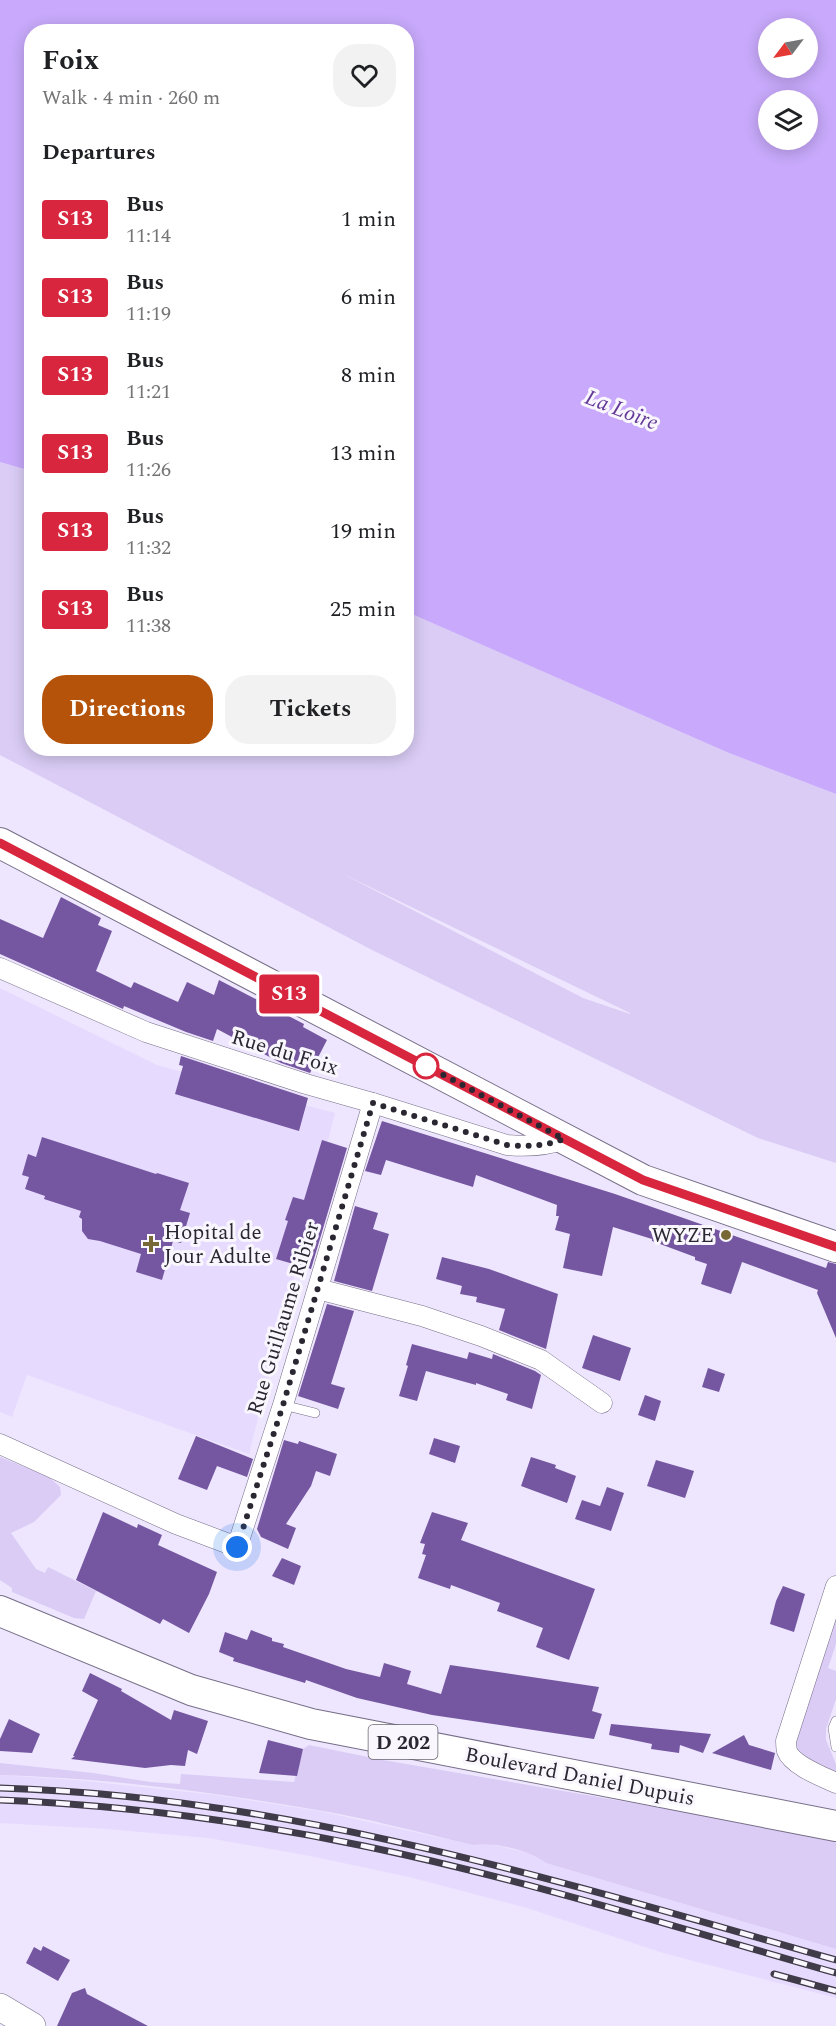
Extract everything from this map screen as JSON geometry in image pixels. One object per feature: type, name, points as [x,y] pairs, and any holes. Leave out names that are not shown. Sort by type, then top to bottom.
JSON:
[{"type":"main road","points":[[0,843],[643,1180],[836,1247]]},
{"type":"main road","name":"Boulevard Daniel Dupuis","points":[[0,1611],[190,1690],[311,1724],[831,1823]]},
{"type":"street","name":"Rue du Foix","points":[[0,968],[146,1032],[306,1084],[507,1145],[527,1147],[549,1145],[564,1139]]},
{"type":"street","name":"Rue Guillaume Ribier","points":[[0,1444],[176,1524],[237,1547],[283,1405],[373,1103]]},
{"type":"street","points":[[318,1289],[422,1316],[481,1335],[541,1360],[602,1403]]},
{"type":"street","points":[[836,1586],[786,1741],[787,1751],[794,1760],[812,1772],[836,1783]]},
{"type":"street","points":[[0,2007],[32,2026]]},
{"type":"lane","points":[[283,1405],[315,1413]]},
{"type":"lane","points":[[836,1721],[834,1728],[836,1747]]},
{"type":"shaded area","points":[[0,462],[24,469],[24,756],[414,756],[414,615],[729,753],[836,794],[836,1163],[758,1138],[374,951],[0,755]],"holes":[[[341,873],[630,1013],[583,998]]]},
{"type":"shaded area","name":"Hopital de Jour Adulte","points":[[0,988],[157,1065],[335,1113],[249,1454],[27,1375],[12,1417],[0,1412]]},
{"type":"shaded area","points":[[0,1457],[49,1477],[60,1487],[61,1495],[34,1522],[11,1533],[36,1569],[45,1573],[48,1567],[96,1591],[84,1619],[74,1618],[12,1592],[12,1588],[0,1580]]},
{"type":"shaded area","points":[[836,1598],[836,1644],[828,1668],[836,1671],[836,1699],[826,1729],[826,1740],[836,1764],[836,1776],[812,1765],[802,1757],[795,1743],[793,1732]]},
{"type":"shaded area","points":[[309,1745],[383,1760],[836,1838],[836,1949],[546,1863],[531,1854],[511,1848],[473,1845],[357,1818],[238,1797],[119,1783],[0,1775],[0,1763],[180,1784],[181,1774],[294,1782],[303,1749]]},
{"type":"shaded area","points":[[0,1775],[76,1780],[216,1795],[319,1811],[473,1845],[486,1843],[537,1855],[546,1863],[836,1949],[836,1998],[663,1953],[527,1908],[409,1877],[310,1856],[208,1838],[0,1823]]},
{"type":"water","name":"La Loire","points":[[0,0],[836,0],[836,794],[729,753],[414,615],[414,24],[24,24],[24,469],[0,462]]},
{"type":"building","points":[[61,897],[101,918],[98,925],[112,931],[96,971],[131,988],[134,982],[178,1002],[187,982],[214,995],[219,980],[304,1024],[303,1027],[327,1040],[310,1073],[281,1063],[217,1029],[213,1041],[186,1032],[124,1006],[123,1009],[0,954],[0,919],[43,938]]},
{"type":"building","points":[[181,1056],[308,1098],[299,1131],[175,1094],[183,1066],[179,1065]]},
{"type":"building","points":[[382,1121],[615,1194],[826,1268],[828,1262],[836,1264],[836,1338],[817,1293],[818,1290],[742,1262],[731,1294],[701,1284],[707,1264],[695,1260],[695,1257],[652,1241],[652,1239],[613,1227],[602,1276],[563,1268],[570,1234],[555,1230],[559,1216],[556,1216],[557,1205],[476,1175],[473,1187],[386,1160],[381,1175],[365,1171]]},
{"type":"building","points":[[42,1137],[189,1183],[180,1210],[190,1213],[181,1243],[173,1241],[162,1280],[136,1272],[141,1254],[88,1239],[82,1231],[82,1219],[79,1217],[81,1211],[44,1199],[45,1196],[25,1189],[29,1177],[22,1175],[28,1154],[36,1157]]},
{"type":"building","points":[[322,1140],[347,1148],[311,1269],[276,1259],[293,1197],[304,1200]]},
{"type":"building","points":[[355,1206],[378,1213],[373,1229],[389,1234],[372,1291],[334,1281]]},
{"type":"building","points":[[442,1257],[489,1269],[558,1294],[546,1349],[499,1330],[505,1309],[476,1302],[477,1297],[460,1294],[462,1286],[436,1279]]},
{"type":"building","points":[[327,1304],[354,1311],[331,1384],[345,1388],[338,1409],[298,1396]]},
{"type":"building","points":[[593,1335],[631,1348],[620,1381],[582,1368]]},
{"type":"building","points":[[412,1344],[467,1359],[469,1352],[492,1359],[493,1354],[535,1371],[541,1375],[532,1409],[506,1400],[508,1394],[476,1383],[476,1385],[426,1371],[417,1401],[399,1396]]},
{"type":"building","points":[[708,1368],[725,1374],[719,1392],[702,1387]]},
{"type":"building","points":[[645,1395],[661,1401],[655,1421],[638,1415]]},
{"type":"building","points":[[196,1436],[253,1459],[247,1477],[217,1466],[207,1490],[178,1479]]},
{"type":"building","points":[[434,1438],[460,1446],[455,1463],[429,1454]]},
{"type":"building","points":[[284,1440],[298,1444],[299,1441],[337,1454],[330,1476],[316,1471],[311,1486],[286,1524],[296,1528],[288,1549],[261,1537],[257,1529]]},
{"type":"building","points":[[531,1457],[556,1465],[555,1468],[576,1476],[567,1503],[521,1486]]},
{"type":"building","points":[[656,1460],[694,1471],[685,1498],[647,1486]]},
{"type":"building","points":[[607,1487],[624,1493],[611,1531],[575,1519],[582,1500],[600,1506]]},
{"type":"building","points":[[103,1512],[137,1528],[138,1524],[162,1535],[158,1545],[217,1572],[209,1594],[189,1633],[163,1619],[160,1624],[76,1580]]},
{"type":"building","points":[[432,1512],[468,1523],[461,1540],[595,1589],[569,1660],[536,1647],[543,1628],[497,1611],[500,1603],[451,1585],[450,1589],[418,1578],[426,1555],[422,1554],[425,1544],[420,1543]]},
{"type":"building","points":[[282,1558],[301,1566],[294,1585],[272,1576]]},
{"type":"building","points":[[783,1586],[805,1594],[794,1632],[770,1624]]},
{"type":"building","points":[[251,1630],[272,1638],[272,1641],[284,1644],[283,1647],[346,1669],[380,1677],[384,1663],[411,1671],[407,1684],[441,1694],[450,1665],[599,1687],[592,1711],[602,1714],[594,1739],[432,1715],[357,1698],[306,1680],[305,1683],[233,1661],[234,1658],[219,1652],[225,1632],[247,1640]]},
{"type":"building","points":[[90,1673],[122,1689],[121,1691],[171,1720],[174,1710],[208,1721],[197,1754],[188,1750],[185,1766],[145,1768],[71,1759],[75,1756],[73,1756],[98,1700],[82,1691]]},
{"type":"building","points":[[9,1719],[40,1734],[32,1753],[0,1751],[0,1739]]},
{"type":"building","points":[[611,1724],[711,1734],[703,1753],[680,1745],[679,1753],[651,1749],[652,1744],[609,1735]]},
{"type":"building","points":[[744,1735],[749,1745],[775,1753],[771,1770],[712,1753]]},
{"type":"building","points":[[268,1740],[303,1749],[297,1776],[259,1773]]},
{"type":"building","points":[[43,1946],[70,1960],[58,1981],[26,1963],[34,1947],[41,1951]]},
{"type":"building","points":[[85,1988],[87,1994],[148,2026],[57,2026],[72,1993]]},
{"type":"railway","points":[[0,1788],[107,1794],[213,1807],[318,1825],[527,1873],[836,1960]]},
{"type":"railway","points":[[0,1800],[137,1810],[274,1829],[364,1846],[483,1873],[836,1973]]},
{"type":"railway","points":[[774,1974],[836,1991]]},
{"type":"bus line","name":"S13","points":[[0,843],[643,1180],[836,1247]]},
{"type":"place","name":"WYZE","points":[[726,1235]]},
{"type":"place","name":"Hopital de Jour Adulte","points":[[151,1244]]},
{"type":"route","points":[[237,1547],[283,1405],[373,1103],[507,1145],[527,1147],[549,1145],[564,1139],[421,1063],[426,1066]]}]
